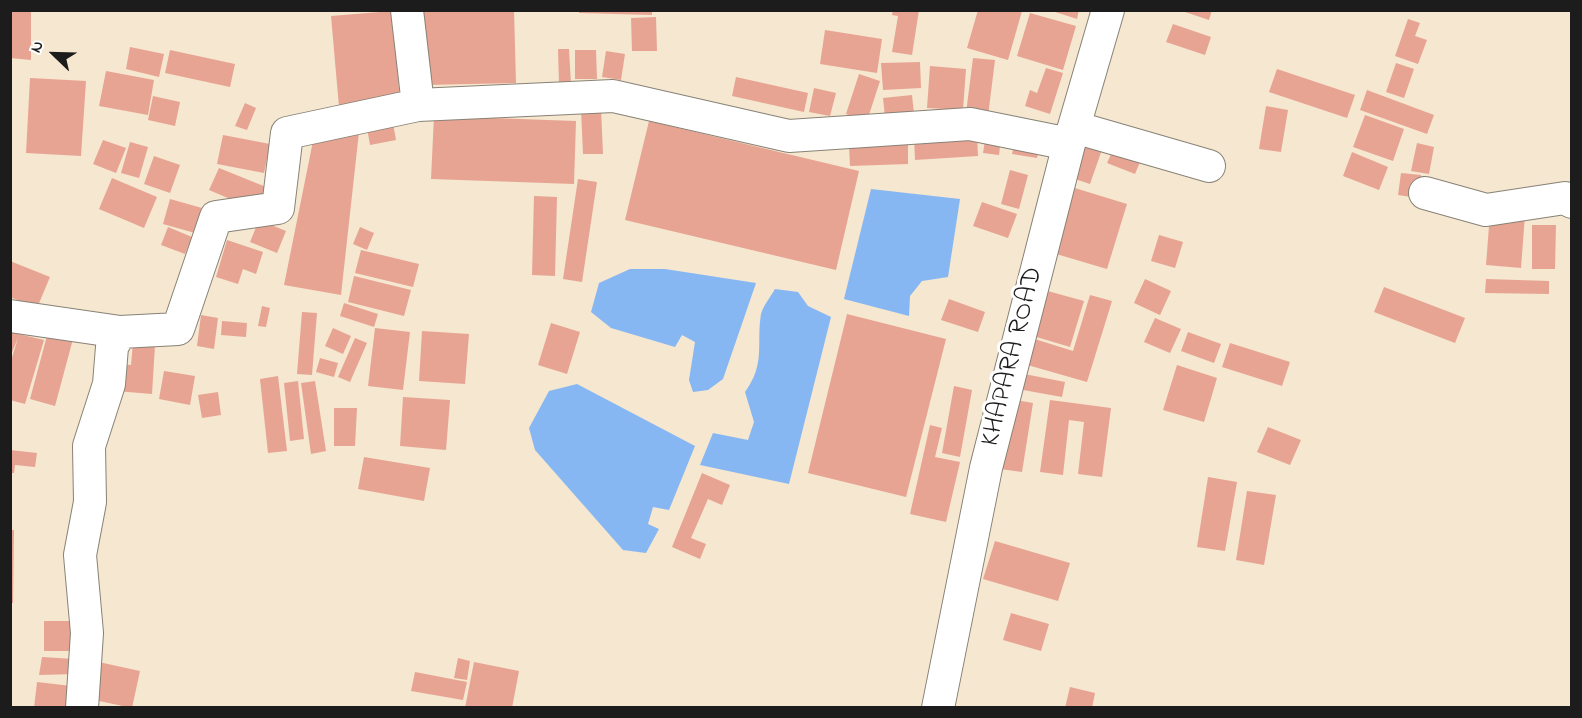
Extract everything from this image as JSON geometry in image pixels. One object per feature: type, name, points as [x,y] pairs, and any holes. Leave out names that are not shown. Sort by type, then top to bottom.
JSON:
[{"type":"street","points":[[407,10],[418,105]]},
{"type":"street","name":"KHAPARA ROAD","points":[[938,708],[986,468],[1071,135],[1108,10]]},
{"type":"street","points":[[10,316],[120,332],[178,329],[216,217],[278,208],[287,133],[418,105],[613,96],[789,136],[970,124],[1071,135],[1209,166]]},
{"type":"street","points":[[1425,193],[1486,210],[1565,198],[1572,202]]},
{"type":"street","points":[[82,708],[87,633],[80,555],[90,502],[89,446],[109,384],[112,347],[120,332]]},
{"type":"water","points":[[871,189],[960,199],[948,277],[922,281],[910,296],[909,316],[844,299]]},
{"type":"water","points":[[630,269],[665,269],[756,283],[723,379],[708,390],[693,392],[689,380],[695,342],[682,335],[675,347],[611,328],[591,312],[599,283]]},
{"type":"water","points":[[775,289],[798,292],[808,306],[831,317],[789,484],[700,465],[713,433],[748,440],[754,422],[745,392],[752,382],[758,363],[761,314]]},
{"type":"water","points":[[577,384],[695,446],[669,510],[653,507],[648,524],[659,529],[646,553],[623,550],[535,450],[529,428],[549,391]]},
{"type":"building","points":[[10,10],[31,10],[31,60],[10,58]]},
{"type":"building","points":[[422,10],[514,10],[516,83],[424,85]]},
{"type":"building","points":[[579,10],[652,10],[652,15],[579,13]]},
{"type":"building","points":[[893,10],[919,10],[912,55],[892,52],[898,16],[892,15]]},
{"type":"building","points":[[978,10],[1022,11],[1008,60],[967,48]]},
{"type":"building","points":[[1049,10],[1079,10],[1077,19]]},
{"type":"building","points":[[1179,10],[1212,10],[1209,20]]},
{"type":"building","points":[[392,11],[400,101],[339,107],[331,16]]},
{"type":"building","points":[[1030,13],[1076,26],[1063,70],[1017,56]]},
{"type":"building","points":[[656,17],[657,51],[632,51],[631,18]]},
{"type":"building","points":[[1408,19],[1420,23],[1415,36],[1427,40],[1418,64],[1395,56]]},
{"type":"building","points":[[1173,24],[1211,37],[1205,55],[1166,42]]},
{"type":"building","points":[[825,30],[882,39],[877,73],[820,64]]},
{"type":"building","points":[[130,47],[164,54],[159,77],[126,69]]},
{"type":"building","points":[[558,49],[569,49],[571,84],[559,84]]},
{"type":"building","points":[[170,50],[235,64],[230,87],[165,73]]},
{"type":"building","points":[[575,50],[596,50],[597,79],[575,79]]},
{"type":"building","points":[[606,51],[625,54],[621,80],[602,77]]},
{"type":"building","points":[[973,58],[995,60],[988,116],[966,113]]},
{"type":"building","points":[[920,62],[921,88],[883,90],[881,63]]},
{"type":"building","points":[[1396,63],[1414,69],[1404,98],[1386,92]]},
{"type":"building","points":[[930,66],[966,69],[963,110],[927,108]]},
{"type":"building","points":[[1046,68],[1063,73],[1050,114],[1025,106],[1030,90],[1037,93]]},
{"type":"building","points":[[1277,69],[1355,95],[1347,118],[1269,92]]},
{"type":"building","points":[[106,71],[154,80],[148,115],[99,106]]},
{"type":"building","points":[[859,74],[880,81],[867,121],[846,114]]},
{"type":"building","points":[[736,77],[808,93],[804,112],[732,96]]},
{"type":"building","points":[[30,78],[86,81],[81,156],[26,153]]},
{"type":"building","points":[[814,88],[836,93],[830,116],[809,112]]},
{"type":"building","points":[[1367,90],[1434,115],[1427,134],[1360,110]]},
{"type":"building","points":[[912,95],[914,114],[885,117],[883,98]]},
{"type":"building","points":[[153,96],[180,102],[175,126],[148,120]]},
{"type":"building","points":[[245,103],[256,108],[247,130],[235,126]]},
{"type":"building","points":[[1266,106],[1288,110],[1281,152],[1259,149]]},
{"type":"building","points":[[601,108],[603,154],[583,154],[581,109]]},
{"type":"building","points":[[1365,115],[1404,129],[1393,161],[1353,147]]},
{"type":"building","points":[[434,116],[576,121],[574,184],[431,179]]},
{"type":"building","points":[[649,121],[859,171],[836,270],[625,220]]},
{"type":"building","points":[[393,123],[396,140],[370,145],[367,128]]},
{"type":"building","points":[[1085,131],[1106,138],[1090,184],[1069,177]]},
{"type":"building","points":[[359,132],[341,295],[284,285],[314,136]]},
{"type":"building","points":[[977,134],[978,156],[915,160],[914,137]]},
{"type":"building","points":[[986,134],[1001,137],[999,155],[983,153]]},
{"type":"building","points":[[223,135],[270,144],[264,173],[217,164]]},
{"type":"building","points":[[1118,139],[1145,150],[1135,174],[1107,163]]},
{"type":"building","points":[[103,140],[126,148],[116,173],[93,164]]},
{"type":"building","points":[[1015,140],[1040,145],[1037,158],[1012,154]]},
{"type":"building","points":[[130,142],[148,147],[139,178],[121,173]]},
{"type":"building","points":[[908,142],[908,164],[850,166],[849,145]]},
{"type":"building","points":[[1417,143],[1434,147],[1429,174],[1411,171]]},
{"type":"building","points":[[1352,152],[1388,167],[1379,190],[1343,176]]},
{"type":"building","points":[[154,156],[180,165],[170,193],[144,184]]},
{"type":"building","points":[[219,168],[266,187],[256,210],[209,190]]},
{"type":"building","points":[[1010,170],[1028,175],[1019,209],[1001,204]]},
{"type":"building","points":[[1401,173],[1421,175],[1418,198],[1398,195]]},
{"type":"building","points":[[112,178],[157,197],[144,228],[99,209]]},
{"type":"building","points":[[578,179],[597,182],[582,282],[563,279]]},
{"type":"building","points":[[1065,185],[1127,204],[1107,269],[1046,251]]},
{"type":"building","points":[[534,196],[557,197],[555,276],[532,275]]},
{"type":"building","points":[[170,199],[202,208],[195,233],[163,224]]},
{"type":"building","points":[[982,202],[1017,214],[1008,238],[973,226]]},
{"type":"building","points":[[1490,213],[1525,215],[1521,268],[1486,265]]},
{"type":"building","points":[[259,220],[286,231],[277,253],[250,242]]},
{"type":"building","points":[[1532,225],[1556,225],[1555,269],[1532,269]]},
{"type":"building","points":[[168,227],[192,237],[185,254],[161,245]]},
{"type":"building","points":[[360,227],[374,233],[367,250],[353,244]]},
{"type":"building","points":[[1159,235],[1183,242],[1175,268],[1151,261]]},
{"type":"building","points":[[227,240],[263,252],[256,274],[243,269],[238,284],[216,277]]},
{"type":"building","points":[[361,250],[419,264],[413,287],[355,273]]},
{"type":"building","points":[[10,261],[50,277],[37,308],[10,297]]},
{"type":"building","points":[[354,276],[411,290],[404,316],[348,302]]},
{"type":"building","points":[[1145,279],[1171,291],[1160,315],[1134,303]]},
{"type":"building","points":[[1486,279],[1549,281],[1549,294],[1485,293]]},
{"type":"building","points":[[1033,287],[1084,301],[1070,347],[1020,332]]},
{"type":"building","points":[[1384,287],[1465,318],[1455,343],[1374,312]]},
{"type":"building","points":[[1090,295],[1112,301],[1087,382],[1017,362],[1025,336],[1073,351]]},
{"type":"building","points":[[949,299],[985,312],[978,332],[941,320]]},
{"type":"building","points":[[344,303],[378,314],[374,327],[340,316]]},
{"type":"building","points":[[262,306],[270,308],[266,327],[258,326]]},
{"type":"building","points":[[302,312],[317,313],[312,375],[297,374]]},
{"type":"building","points":[[847,314],[946,339],[906,497],[808,473]]},
{"type":"building","points":[[201,315],[218,318],[214,349],[197,346]]},
{"type":"building","points":[[1155,318],[1181,329],[1170,353],[1144,342]]},
{"type":"building","points":[[222,321],[247,323],[246,337],[221,335]]},
{"type":"building","points":[[551,323],[580,332],[567,374],[538,365]]},
{"type":"building","points":[[333,328],[351,336],[343,354],[325,346]]},
{"type":"building","points":[[375,328],[410,332],[403,390],[368,386]]},
{"type":"building","points":[[422,331],[469,334],[465,384],[419,381]]},
{"type":"building","points":[[10,332],[44,340],[25,404],[10,400],[10,364],[18,338],[10,357]]},
{"type":"building","points":[[48,332],[73,339],[55,406],[30,399]]},
{"type":"building","points":[[1188,332],[1221,344],[1214,363],[1181,351]]},
{"type":"building","points":[[355,338],[367,343],[350,382],[338,377]]},
{"type":"building","points":[[133,343],[155,345],[152,394],[116,391],[118,364],[131,365]]},
{"type":"building","points":[[1230,343],[1290,362],[1282,386],[1222,367]]},
{"type":"building","points":[[320,358],[338,363],[334,377],[316,372]]},
{"type":"building","points":[[1177,365],[1217,378],[1204,422],[1163,410]]},
{"type":"building","points":[[1004,370],[1065,382],[1062,397],[1001,386]]},
{"type":"building","points":[[164,371],[195,376],[190,405],[159,399]]},
{"type":"building","points":[[278,376],[287,451],[268,453],[260,379]]},
{"type":"building","points":[[298,381],[304,439],[290,441],[284,383]]},
{"type":"building","points":[[315,381],[326,451],[311,454],[301,383]]},
{"type":"building","points":[[954,386],[972,390],[960,457],[942,453]]},
{"type":"building","points":[[218,392],[221,415],[202,418],[198,395]]},
{"type":"building","points":[[403,397],[450,400],[446,450],[400,446]]},
{"type":"building","points":[[1004,398],[1033,403],[1022,472],[993,468]]},
{"type":"building","points":[[1050,400],[1111,408],[1102,477],[1078,474],[1084,422],[1069,420],[1063,475],[1040,472]]},
{"type":"building","points":[[334,408],[357,408],[355,446],[334,446]]},
{"type":"building","points":[[930,425],[942,428],[935,457],[960,462],[946,522],[910,514]]},
{"type":"building","points":[[1268,427],[1301,440],[1290,465],[1257,452]]},
{"type":"building","points":[[10,450],[37,453],[35,467],[15,465],[14,473],[10,473]]},
{"type":"building","points":[[364,457],[430,468],[424,501],[358,489]]},
{"type":"building","points":[[702,473],[730,485],[722,505],[708,499],[691,538],[706,544],[700,559],[672,547]]},
{"type":"building","points":[[1208,477],[1237,482],[1225,551],[1197,547]]},
{"type":"building","points":[[1247,491],[1276,495],[1264,565],[1236,560]]},
{"type":"building","points":[[10,530],[14,530],[13,603],[10,603]]},
{"type":"building","points":[[995,541],[1070,563],[1058,601],[983,579]]},
{"type":"building","points":[[1011,613],[1049,624],[1041,651],[1003,640]]},
{"type":"building","points":[[44,621],[84,621],[84,651],[44,651]]},
{"type":"building","points":[[42,657],[74,659],[75,674],[39,675]]},
{"type":"building","points":[[458,658],[470,661],[467,680],[454,678]]},
{"type":"building","points":[[94,661],[140,671],[132,708],[85,698]]},
{"type":"building","points":[[474,662],[519,671],[512,708],[465,708]]},
{"type":"building","points":[[415,672],[467,682],[463,700],[411,691]]},
{"type":"building","points":[[37,682],[80,687],[77,708],[34,708]]},
{"type":"building","points":[[1070,687],[1095,693],[1092,708],[1065,708]]}]
